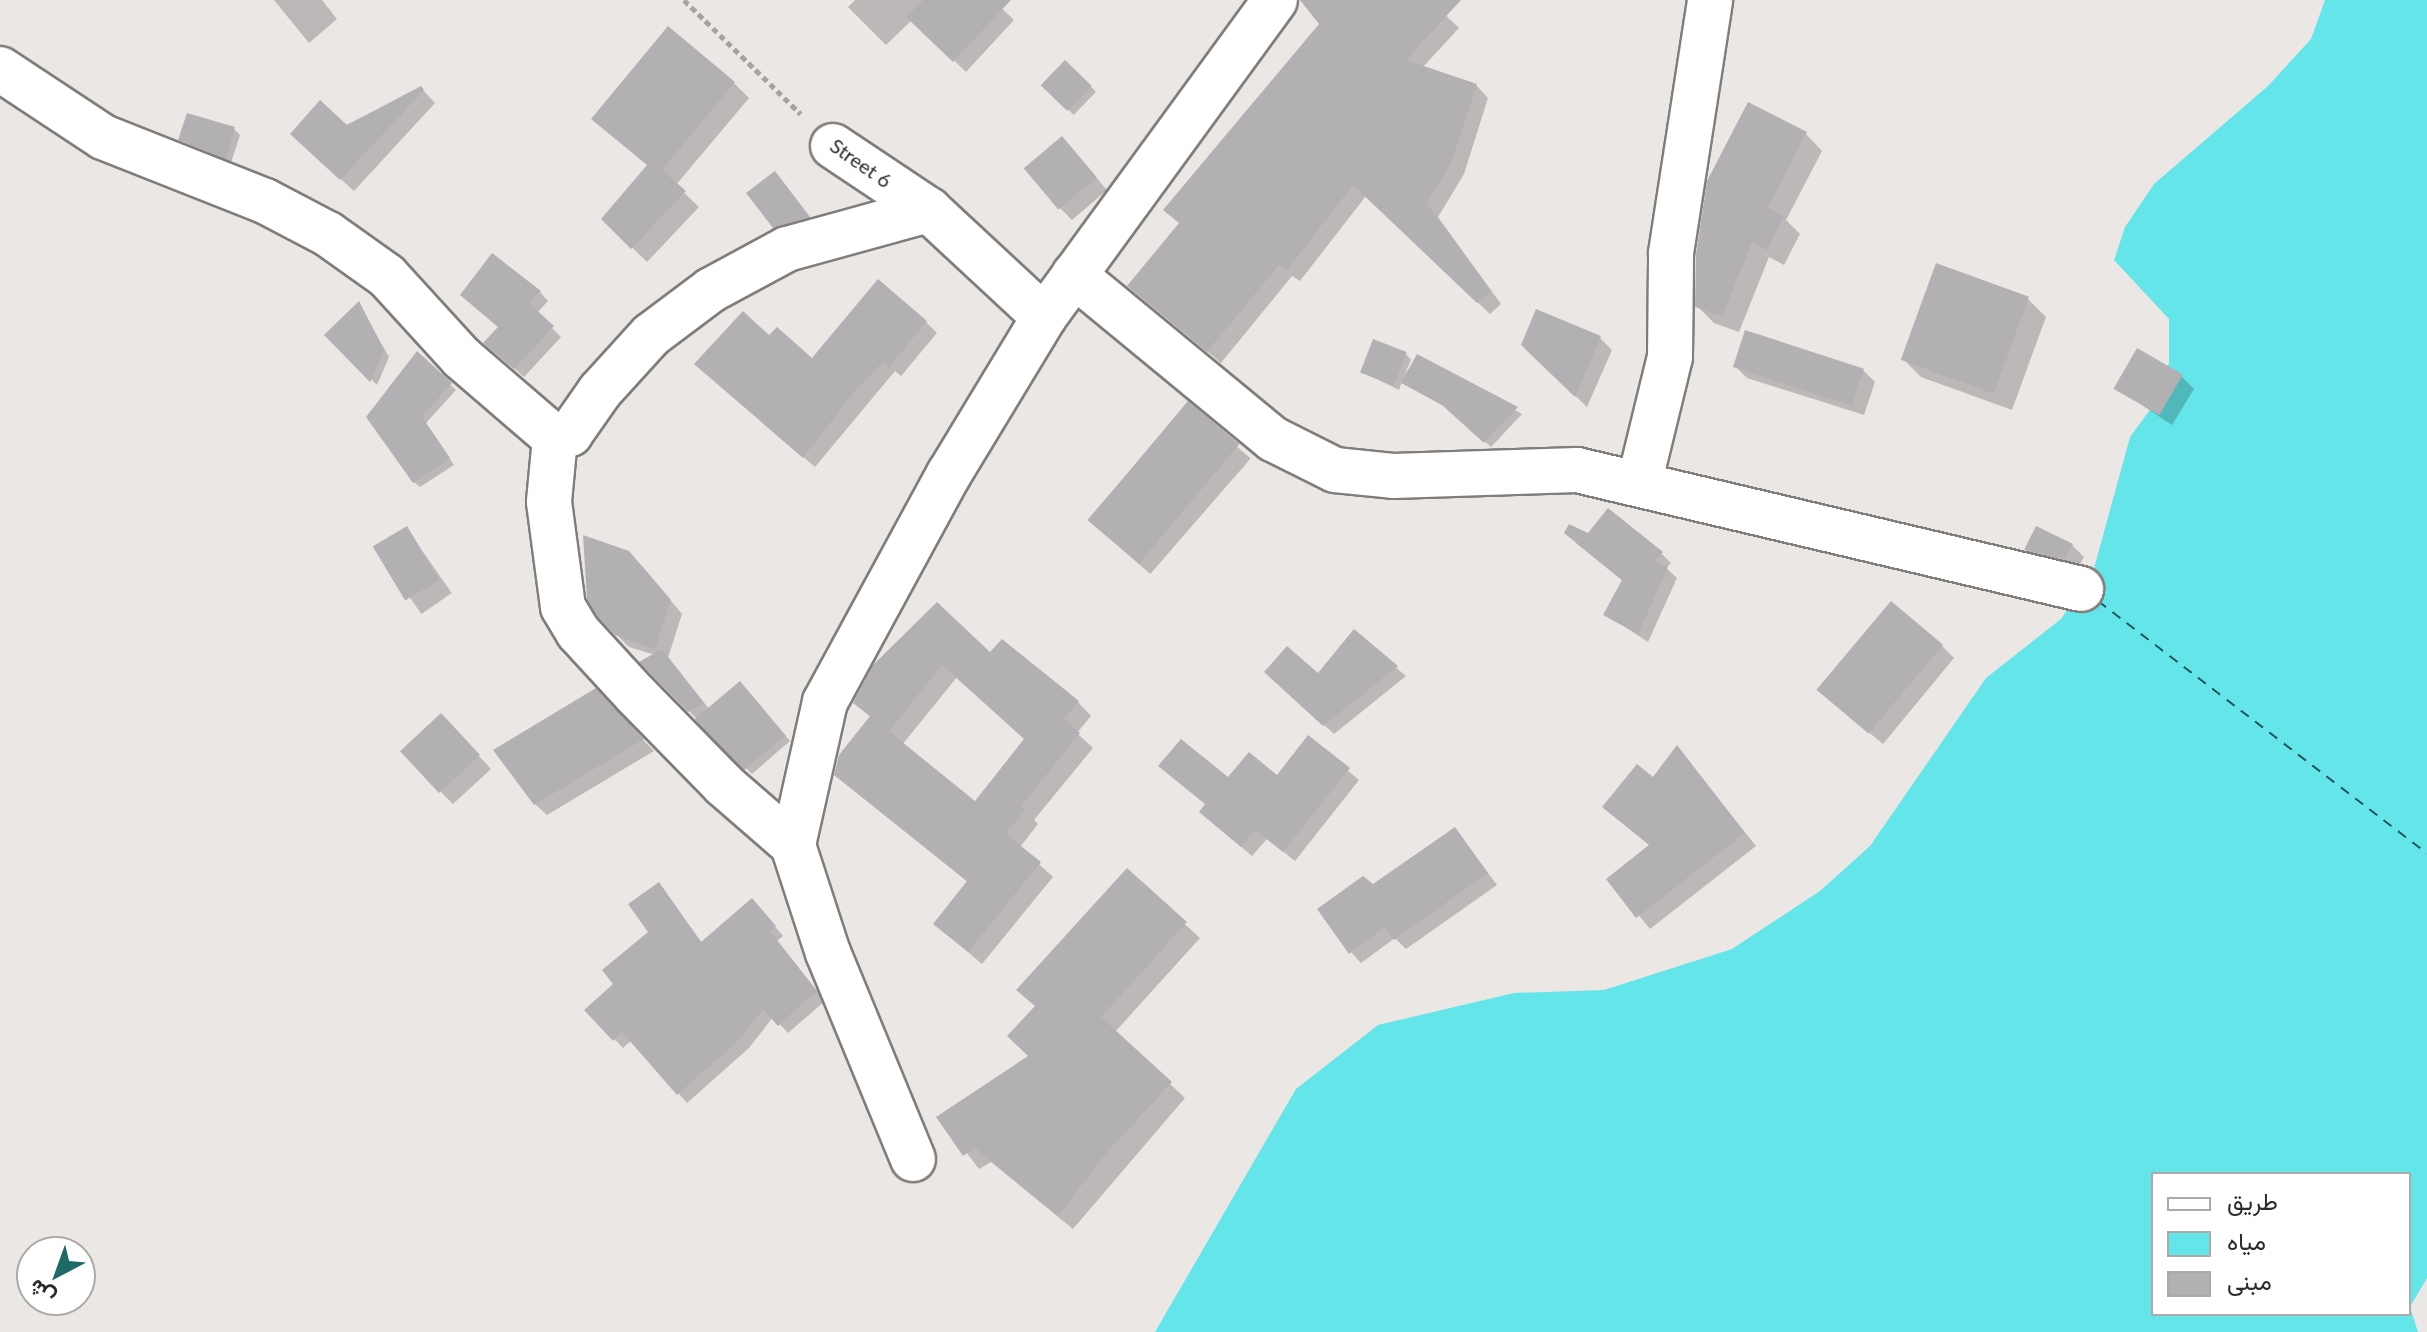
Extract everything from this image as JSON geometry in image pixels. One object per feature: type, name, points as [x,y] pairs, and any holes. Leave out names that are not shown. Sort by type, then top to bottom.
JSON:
[{"type":"street","points":[[913,1159],[828,953],[793,845],[825,702],[949,474],[1044,317],[1275,0]]},
{"type":"street","points":[[1639,484],[1668,369],[1671,253],[1710,0]]},
{"type":"street","points":[[0,69],[103,137],[265,201],[328,234],[387,276],[462,358],[555,438]]},
{"type":"street","name":"Street 6","points":[[833,146],[929,210],[1044,317]]},
{"type":"street","points":[[555,438],[570,434],[600,391],[651,335],[711,290],[787,249],[929,210]]},
{"type":"street","points":[[1074,275],[1273,439],[1320,464],[1393,476],[1577,470],[2081,589]]},
{"type":"street","points":[[555,438],[549,502],[563,607],[578,632],[635,694],[724,785],[793,845]]},
{"type":"path","name":"Street 6","points":[[684,0],[833,146]]},
{"type":"water","points":[[2325,0],[2427,0],[2427,1278],[2411,1305],[2411,1172],[2151,1172],[2151,1316],[2411,1316],[2411,1310],[2418,1332],[1155,1332],[1296,1089],[1378,1025],[1514,993],[1604,990],[1732,949],[1820,891],[1870,846],[1986,678],[2061,619],[2093,572],[2130,437],[2155,403],[2169,363],[2169,319],[2114,260],[2125,227],[2154,184],[2268,86],[2311,39]]},
{"type":"building","points":[[923,0],[1011,0],[953,62],[906,17]]},
{"type":"building","points":[[1300,0],[1461,0],[1406,60],[1477,84],[1452,161],[1427,203],[1491,291],[1477,303],[1353,185],[1287,270],[1279,265],[1207,352],[1127,286],[1179,223],[1163,210],[1319,24]]},
{"type":"building","points":[[668,26],[735,82],[662,170],[686,191],[631,249],[601,219],[647,165],[591,119]]},
{"type":"building","points":[[1065,60],[1092,86],[1067,111],[1041,85]]},
{"type":"building","points":[[421,86],[424,90],[340,180],[290,134],[320,100],[347,125]]},
{"type":"building","points":[[1748,102],[1807,132],[1768,207],[1784,216],[1767,250],[1752,242],[1722,316],[1695,307],[1696,255],[1707,181]]},
{"type":"building","points":[[187,113],[235,127],[226,159],[178,140]]},
{"type":"building","points":[[1062,136],[1097,177],[1058,210],[1024,168]]},
{"type":"building","points":[[775,171],[810,217],[773,228],[746,193]]},
{"type":"building","points":[[492,253],[541,291],[529,303],[554,326],[514,369],[483,343],[498,327],[460,295]]},
{"type":"building","points":[[1936,263],[2029,297],[1994,394],[1901,360]]},
{"type":"building","points":[[878,279],[927,321],[889,367],[883,362],[854,392],[803,458],[694,364],[743,311],[769,335],[777,327],[812,358]]},
{"type":"building","points":[[359,301],[384,350],[370,382],[324,335]]},
{"type":"building","points":[[1536,309],[1601,336],[1575,397],[1521,345]]},
{"type":"building","points":[[1745,330],[1864,369],[1852,406],[1733,367]]},
{"type":"building","points":[[1373,339],[1407,352],[1394,386],[1360,373]]},
{"type":"building","points":[[2137,348],[2183,374],[2159,415],[2114,389]]},
{"type":"building","points":[[417,351],[452,383],[422,417],[450,458],[413,483],[366,417]]},
{"type":"building","points":[[1417,354],[1518,407],[1484,443],[1442,405],[1401,383]]},
{"type":"building","points":[[1188,401],[1239,444],[1139,564],[1088,521]]},
{"type":"building","points":[[1608,508],[1663,552],[1655,561],[1668,567],[1638,634],[1603,615],[1622,580],[1564,533],[1569,524],[1588,533]]},
{"type":"building","points":[[407,526],[439,580],[405,601],[373,547]]},
{"type":"building","points":[[2036,526],[2073,544],[2065,559],[2024,550]]},
{"type":"building","points":[[583,535],[629,551],[671,600],[655,649],[615,635],[598,617],[587,599]]},
{"type":"building","points":[[1891,601],[1943,645],[1869,734],[1816,690]]},
{"type":"building","points":[[937,602],[990,652],[1002,639],[1079,701],[1064,719],[1080,733],[1021,806],[1026,809],[1006,834],[1041,862],[968,952],[933,924],[967,881],[834,775],[839,755],[870,716],[853,703],[873,665]],"holes":[[[942,665],[1024,739],[975,801],[877,722],[889,731]]]},
{"type":"building","points":[[1354,629],[1398,666],[1323,726],[1264,672],[1287,646],[1318,673]]},
{"type":"building","points":[[662,649],[704,703],[688,712],[639,662]]},
{"type":"building","points":[[740,681],[786,735],[740,773],[695,719]]},
{"type":"building","points":[[596,688],[644,739],[534,805],[493,750]]},
{"type":"building","points":[[441,713],[480,755],[439,793],[400,751]]},
{"type":"building","points":[[1308,735],[1350,768],[1283,852],[1255,830],[1241,847],[1199,812],[1205,804],[1158,766],[1181,739],[1228,777],[1249,752],[1277,775]]},
{"type":"building","points":[[1677,745],[1745,833],[1636,918],[1606,879],[1649,845],[1602,807],[1637,764],[1653,777]]},
{"type":"building","points":[[1455,827],[1488,873],[1394,940],[1385,927],[1349,954],[1317,909],[1363,876],[1373,884]]},
{"type":"building","points":[[1127,868],[1187,922],[1101,1017],[1172,1082],[1107,1152],[1058,1216],[975,1148],[963,1156],[936,1117],[1028,1056],[1007,1036],[1035,1006],[1016,990]]},
{"type":"building","points":[[659,882],[701,942],[752,898],[776,926],[770,931],[817,991],[778,1026],[763,1009],[740,1039],[677,1095],[622,1032],[613,1041],[584,1010],[613,984],[602,970],[648,932],[628,904]]},
{"type":"ferry route","points":[[2098,601],[2427,853]]}]
